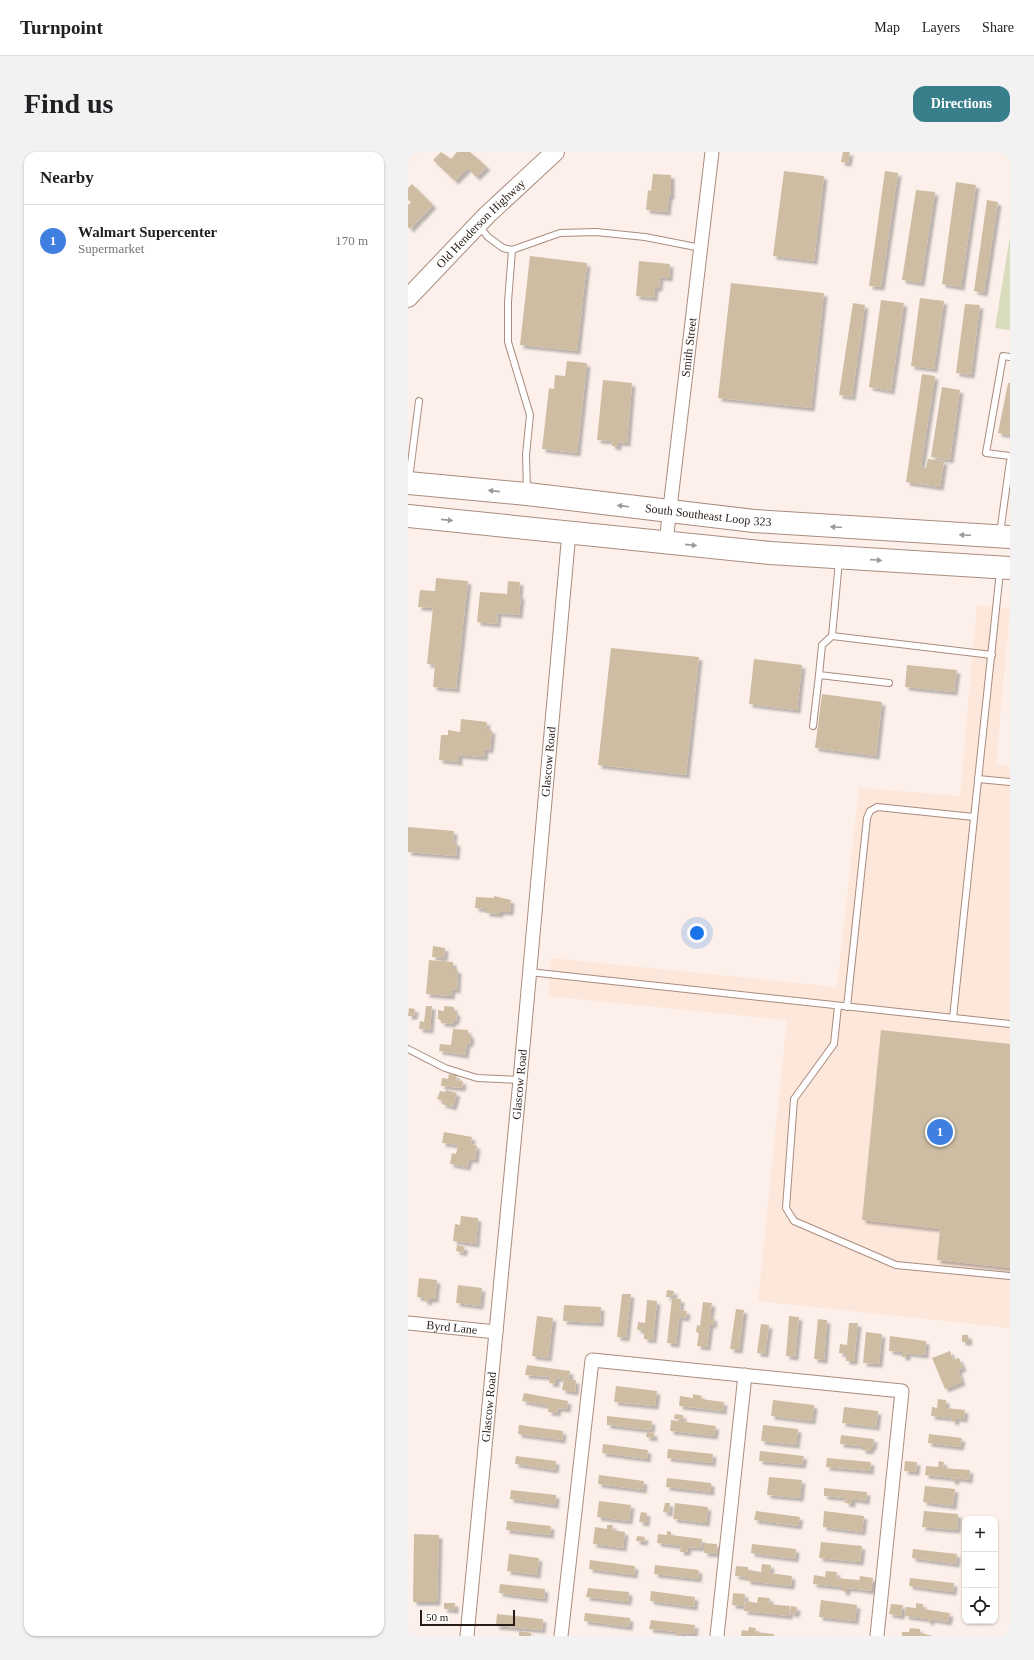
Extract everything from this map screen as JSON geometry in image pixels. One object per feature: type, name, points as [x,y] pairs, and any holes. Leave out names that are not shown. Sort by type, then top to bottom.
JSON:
[{"type":"highway","name":"South Southeast Loop 323","points":[[408,483],[527,494],[670,512],[805,525],[1007,537]]},
{"type":"highway","points":[[408,516],[666,542],[839,557],[1005,568],[1007,537]]},
{"type":"main road","name":"Old Henderson Highway","points":[[408,298],[478,224],[555,152]]},
{"type":"street","name":"Smith Street","points":[[666,542],[712,152]]},
{"type":"street","name":"Glascow Road","points":[[467,1636],[520,1080],[569,532]]},
{"type":"street","name":"Byrd Lane","points":[[408,1323],[496,1332]]},
{"type":"street","points":[[561,1636],[592,1360],[902,1391],[876,1636]]},
{"type":"street","points":[[717,1636],[745,1375]]},
{"type":"lane","points":[[478,224],[488,237],[503,248],[512,250],[560,233],[596,232],[645,237],[701,248]]},
{"type":"lane","points":[[512,250],[508,302],[508,342],[530,415],[526,455],[527,494]]},
{"type":"lane","points":[[1010,357],[1002,356],[986,453],[1010,456]]},
{"type":"lane","points":[[408,483],[419,401]]},
{"type":"lane","points":[[1007,537],[1001,526],[1010,461]]},
{"type":"lane","points":[[813,726],[822,645],[832,636],[839,557]]},
{"type":"lane","points":[[953,1018],[992,655],[1005,568]]},
{"type":"lane","points":[[832,636],[992,655]]},
{"type":"lane","points":[[819,675],[889,683]]},
{"type":"lane","points":[[978,779],[1010,782]]},
{"type":"lane","points":[[847,1007],[867,818],[870,811],[877,807],[974,817]]},
{"type":"lane","points":[[529,972],[1010,1024]]},
{"type":"lane","points":[[838,1006],[834,1044],[794,1099],[786,1208],[794,1221],[896,1265],[1010,1276]]},
{"type":"lane","points":[[408,1049],[445,1068],[477,1078],[520,1080]]},
{"type":"shaded area","points":[[977,605],[1010,609],[996,764],[1010,766],[1010,1328],[758,1301],[787,1020],[548,996],[551,958],[837,987],[859,788],[960,796]]},
{"type":"green space","points":[[1010,236],[1010,330],[995,328]]},
{"type":"building","points":[[441,152],[451,159],[457,152],[470,152],[487,167],[476,177],[468,168],[455,181],[433,160]]},
{"type":"building","points":[[843,152],[850,152],[848,163],[841,162]]},
{"type":"building","points":[[784,171],[824,176],[814,261],[773,256]]},
{"type":"building","points":[[885,171],[898,173],[881,287],[869,286]]},
{"type":"building","points":[[653,174],[671,175],[671,196],[669,196],[667,212],[646,210],[648,190],[651,191]]},
{"type":"building","points":[[956,182],[976,185],[961,287],[942,284]]},
{"type":"building","points":[[412,184],[433,205],[410,229],[408,227],[408,205],[411,202],[408,200],[408,188]]},
{"type":"building","points":[[916,190],[935,192],[921,283],[902,280]]},
{"type":"building","points":[[987,200],[998,202],[984,293],[974,291]]},
{"type":"building","points":[[530,256],[587,263],[577,351],[520,345]]},
{"type":"building","points":[[639,261],[670,264],[669,278],[660,277],[659,288],[655,288],[654,298],[636,296]]},
{"type":"building","points":[[731,283],[824,293],[811,408],[718,398]]},
{"type":"building","points":[[920,298],[944,301],[934,369],[911,366]]},
{"type":"building","points":[[881,300],[904,303],[891,391],[869,387]]},
{"type":"building","points":[[853,303],[865,305],[852,397],[839,395]]},
{"type":"building","points":[[965,304],[980,305],[971,375],[956,373]]},
{"type":"building","points":[[567,361],[587,363],[577,453],[542,449],[549,388],[554,389],[555,375],[565,376]]},
{"type":"building","points":[[922,374],[935,376],[921,467],[926,468],[928,459],[944,461],[940,487],[906,482]]},
{"type":"building","points":[[603,380],[632,383],[627,443],[618,442],[618,447],[612,446],[611,441],[597,440]]},
{"type":"building","points":[[1008,383],[1010,383],[1010,435],[998,433]]},
{"type":"building","points":[[942,387],[960,390],[950,460],[931,457]]},
{"type":"building","points":[[436,578],[468,581],[456,689],[433,687],[435,665],[427,664],[433,608],[418,607],[420,590],[435,591]]},
{"type":"building","points":[[508,581],[520,582],[519,595],[521,596],[519,615],[498,613],[497,624],[477,622],[480,592],[507,594]]},
{"type":"building","points":[[611,648],[699,657],[686,775],[598,765]]},
{"type":"building","points":[[754,659],[802,665],[797,710],[749,704]]},
{"type":"building","points":[[907,665],[957,670],[954,692],[905,687]]},
{"type":"building","points":[[822,694],[882,702],[876,756],[815,748]]},
{"type":"building","points":[[461,719],[487,722],[486,729],[492,730],[490,750],[485,749],[484,757],[459,755],[459,762],[439,760],[441,735],[448,735],[448,730],[460,732]]},
{"type":"building","points":[[408,827],[454,831],[453,842],[457,843],[456,856],[408,852]]},
{"type":"building","points":[[494,896],[511,900],[510,912],[500,911],[500,914],[486,913],[486,909],[475,908],[476,897],[494,898]]},
{"type":"building","points":[[433,946],[445,948],[444,958],[432,957]]},
{"type":"building","points":[[429,960],[453,962],[453,969],[458,970],[457,990],[452,989],[451,996],[426,994]]},
{"type":"building","points":[[426,1006],[432,1006],[430,1030],[419,1029],[420,1021],[424,1022]]},
{"type":"building","points":[[444,1006],[454,1007],[454,1012],[457,1012],[456,1021],[453,1021],[452,1024],[441,1023],[441,1020],[438,1019],[438,1010],[444,1011]]},
{"type":"building","points":[[409,1008],[415,1009],[414,1016],[408,1016]]},
{"type":"building","points":[[453,1029],[468,1030],[468,1034],[471,1035],[470,1044],[467,1043],[465,1055],[439,1051],[440,1044],[451,1045]]},
{"type":"building","points":[[881,1030],[1010,1044],[1010,1268],[937,1260],[940,1229],[862,1220]]},
{"type":"building","points":[[449,1074],[457,1075],[456,1080],[463,1081],[462,1088],[441,1086],[442,1078],[448,1079]]},
{"type":"building","points":[[446,1090],[457,1093],[453,1107],[442,1104],[443,1101],[437,1099],[440,1091],[445,1092]]},
{"type":"building","points":[[444,1132],[472,1137],[471,1144],[477,1146],[475,1160],[469,1159],[467,1167],[450,1164],[452,1153],[456,1154],[458,1145],[442,1143]]},
{"type":"building","points":[[461,1216],[478,1218],[476,1244],[453,1241],[455,1224],[460,1225]]},
{"type":"building","points":[[457,1245],[465,1247],[463,1253],[456,1251]]},
{"type":"building","points":[[419,1278],[437,1280],[435,1299],[429,1299],[428,1302],[424,1301],[424,1298],[417,1297]]},
{"type":"building","points":[[458,1285],[482,1288],[480,1306],[456,1303]]},
{"type":"building","points":[[667,1290],[674,1291],[673,1297],[666,1297]]},
{"type":"building","points":[[622,1294],[631,1294],[626,1338],[617,1337]]},
{"type":"building","points":[[672,1298],[681,1299],[680,1310],[687,1311],[686,1318],[679,1317],[676,1344],[667,1343]]},
{"type":"building","points":[[647,1300],[657,1301],[653,1340],[644,1339],[644,1330],[637,1330],[638,1322],[645,1323]]},
{"type":"building","points":[[703,1302],[712,1303],[710,1317],[714,1318],[713,1325],[710,1324],[707,1347],[697,1346],[699,1333],[696,1332],[697,1325],[700,1326]]},
{"type":"building","points":[[564,1305],[601,1307],[600,1323],[563,1321]]},
{"type":"building","points":[[736,1309],[744,1310],[739,1350],[730,1349]]},
{"type":"building","points":[[537,1316],[553,1318],[548,1358],[532,1356]]},
{"type":"building","points":[[789,1316],[799,1317],[795,1357],[786,1356]]},
{"type":"building","points":[[818,1319],[827,1320],[824,1360],[814,1359]]},
{"type":"building","points":[[849,1323],[858,1323],[854,1361],[846,1361],[846,1354],[839,1353],[840,1344],[847,1345]]},
{"type":"building","points":[[761,1324],[769,1325],[765,1354],[757,1353]]},
{"type":"building","points":[[866,1332],[882,1334],[879,1364],[863,1363]]},
{"type":"building","points":[[962,1335],[968,1335],[969,1342],[962,1342]]},
{"type":"building","points":[[890,1336],[926,1341],[925,1355],[907,1353],[907,1357],[902,1357],[902,1352],[889,1351]]},
{"type":"building","points":[[950,1351],[953,1360],[959,1358],[963,1368],[958,1370],[962,1382],[945,1389],[932,1358]]},
{"type":"building","points":[[527,1365],[570,1371],[569,1380],[576,1380],[575,1392],[562,1390],[564,1379],[556,1378],[556,1384],[549,1383],[550,1377],[525,1375]]},
{"type":"building","points":[[616,1386],[657,1391],[655,1406],[614,1402]]},
{"type":"building","points":[[524,1393],[568,1401],[567,1409],[558,1408],[557,1413],[548,1412],[549,1406],[522,1401]]},
{"type":"building","points":[[693,1394],[702,1396],[701,1399],[724,1402],[723,1411],[679,1406],[680,1396],[693,1398]]},
{"type":"building","points":[[938,1399],[946,1400],[946,1408],[965,1410],[964,1419],[956,1418],[956,1422],[951,1421],[952,1418],[931,1416],[932,1407],[937,1408]]},
{"type":"building","points":[[773,1400],[814,1405],[812,1421],[771,1416]]},
{"type":"building","points":[[844,1407],[878,1411],[876,1427],[842,1423]]},
{"type":"building","points":[[675,1414],[683,1415],[683,1420],[674,1419]]},
{"type":"building","points":[[607,1416],[652,1421],[651,1430],[607,1425]]},
{"type":"building","points":[[671,1420],[716,1426],[714,1436],[670,1431]]},
{"type":"building","points":[[519,1425],[563,1431],[562,1440],[518,1434]]},
{"type":"building","points":[[763,1425],[798,1429],[796,1445],[761,1441]]},
{"type":"building","points":[[647,1432],[654,1433],[654,1438],[646,1437]]},
{"type":"building","points":[[929,1434],[962,1438],[960,1447],[928,1443]]},
{"type":"building","points":[[841,1435],[874,1439],[873,1447],[871,1447],[870,1451],[862,1450],[862,1446],[840,1444]]},
{"type":"building","points":[[603,1444],[648,1450],[647,1459],[602,1453]]},
{"type":"building","points":[[668,1449],[713,1454],[712,1463],[667,1458]]},
{"type":"building","points":[[760,1451],[804,1456],[802,1465],[759,1461]]},
{"type":"building","points":[[516,1456],[556,1461],[555,1470],[515,1464]]},
{"type":"building","points":[[827,1458],[871,1462],[870,1471],[826,1467]]},
{"type":"building","points":[[905,1461],[917,1462],[916,1472],[904,1471]]},
{"type":"building","points":[[939,1461],[944,1462],[943,1468],[970,1470],[969,1480],[956,1478],[956,1481],[951,1481],[952,1478],[925,1475],[926,1466],[938,1467]]},
{"type":"building","points":[[599,1475],[644,1481],[643,1490],[598,1484]]},
{"type":"building","points":[[769,1477],[802,1480],[800,1498],[767,1495]]},
{"type":"building","points":[[667,1478],[711,1483],[711,1492],[666,1487]]},
{"type":"building","points":[[925,1486],[955,1489],[953,1506],[923,1502]]},
{"type":"building","points":[[824,1488],[867,1492],[866,1501],[852,1499],[852,1504],[845,1503],[846,1498],[824,1496]]},
{"type":"building","points":[[511,1490],[556,1495],[555,1505],[510,1499]]},
{"type":"building","points":[[599,1501],[631,1505],[629,1521],[597,1517]]},
{"type":"building","points":[[665,1503],[670,1503],[669,1513],[663,1512]]},
{"type":"building","points":[[675,1503],[708,1507],[706,1523],[673,1519]]},
{"type":"building","points":[[756,1511],[800,1517],[798,1526],[754,1520]]},
{"type":"building","points":[[824,1511],[864,1516],[862,1532],[823,1527]]},
{"type":"building","points":[[924,1511],[958,1514],[957,1530],[922,1527]]},
{"type":"building","points":[[641,1512],[647,1513],[646,1523],[639,1522]]},
{"type":"building","points":[[507,1521],[551,1526],[550,1535],[506,1530]]},
{"type":"building","points":[[607,1525],[613,1525],[612,1530],[625,1532],[623,1548],[593,1544],[595,1527],[607,1529]]},
{"type":"building","points":[[667,1531],[671,1532],[671,1535],[702,1539],[701,1548],[688,1547],[687,1552],[680,1552],[681,1546],[657,1543],[658,1534],[667,1535]]},
{"type":"building","points":[[414,1534],[439,1535],[437,1602],[413,1602]]},
{"type":"building","points":[[637,1536],[645,1537],[644,1542],[636,1541]]},
{"type":"building","points":[[821,1542],[862,1546],[860,1562],[819,1558]]},
{"type":"building","points":[[704,1543],[717,1544],[716,1554],[704,1553]]},
{"type":"building","points":[[752,1544],[796,1549],[795,1559],[751,1553]]},
{"type":"building","points":[[913,1549],[957,1554],[956,1564],[912,1558]]},
{"type":"building","points":[[509,1554],[539,1558],[537,1575],[507,1571]]},
{"type":"building","points":[[590,1560],[635,1566],[634,1575],[589,1569]]},
{"type":"building","points":[[762,1564],[771,1565],[770,1573],[792,1576],[791,1586],[747,1581],[747,1577],[735,1576],[736,1566],[748,1567],[748,1570],[761,1572]]},
{"type":"building","points":[[655,1565],[699,1570],[698,1579],[654,1574]]},
{"type":"building","points":[[826,1571],[837,1572],[836,1578],[859,1580],[858,1589],[847,1588],[847,1592],[842,1591],[842,1587],[813,1584],[814,1575],[825,1577]]},
{"type":"building","points":[[860,1576],[873,1578],[871,1591],[858,1589]]},
{"type":"building","points":[[910,1578],[954,1583],[953,1592],[909,1586]]},
{"type":"building","points":[[500,1584],[545,1589],[544,1599],[499,1593]]},
{"type":"building","points":[[588,1588],[629,1592],[628,1602],[586,1597]]},
{"type":"building","points":[[651,1591],[695,1597],[694,1607],[650,1601]]},
{"type":"building","points":[[733,1593],[745,1594],[744,1606],[732,1605]]},
{"type":"building","points":[[758,1597],[770,1598],[769,1604],[790,1606],[789,1616],[744,1611],[746,1601],[757,1603]]},
{"type":"building","points":[[821,1600],[857,1605],[855,1621],[819,1617]]},
{"type":"building","points":[[444,1603],[455,1603],[455,1610],[444,1609]]},
{"type":"building","points":[[916,1603],[923,1604],[923,1609],[950,1613],[948,1622],[931,1619],[931,1622],[927,1621],[927,1619],[905,1616],[906,1607],[916,1608]]},
{"type":"building","points":[[891,1604],[903,1605],[901,1616],[889,1614]]},
{"type":"building","points":[[791,1606],[797,1607],[796,1614],[790,1613]]},
{"type":"building","points":[[585,1613],[630,1618],[629,1627],[584,1621]]},
{"type":"building","points":[[497,1614],[543,1619],[542,1630],[496,1626]]},
{"type":"building","points":[[651,1620],[695,1625],[694,1634],[681,1633],[680,1636],[676,1636],[677,1632],[649,1629]]},
{"type":"building","points":[[749,1627],[756,1628],[755,1632],[774,1634],[774,1636],[741,1636],[742,1630],[748,1631]]},
{"type":"building","points":[[910,1628],[920,1629],[920,1633],[933,1636],[902,1636],[902,1632],[909,1632]]},
{"type":"building","points":[[519,1631],[531,1633],[531,1636],[519,1636]]},
{"type":"place","name":"Walmart Supercenter","points":[[940,1132]]}]
